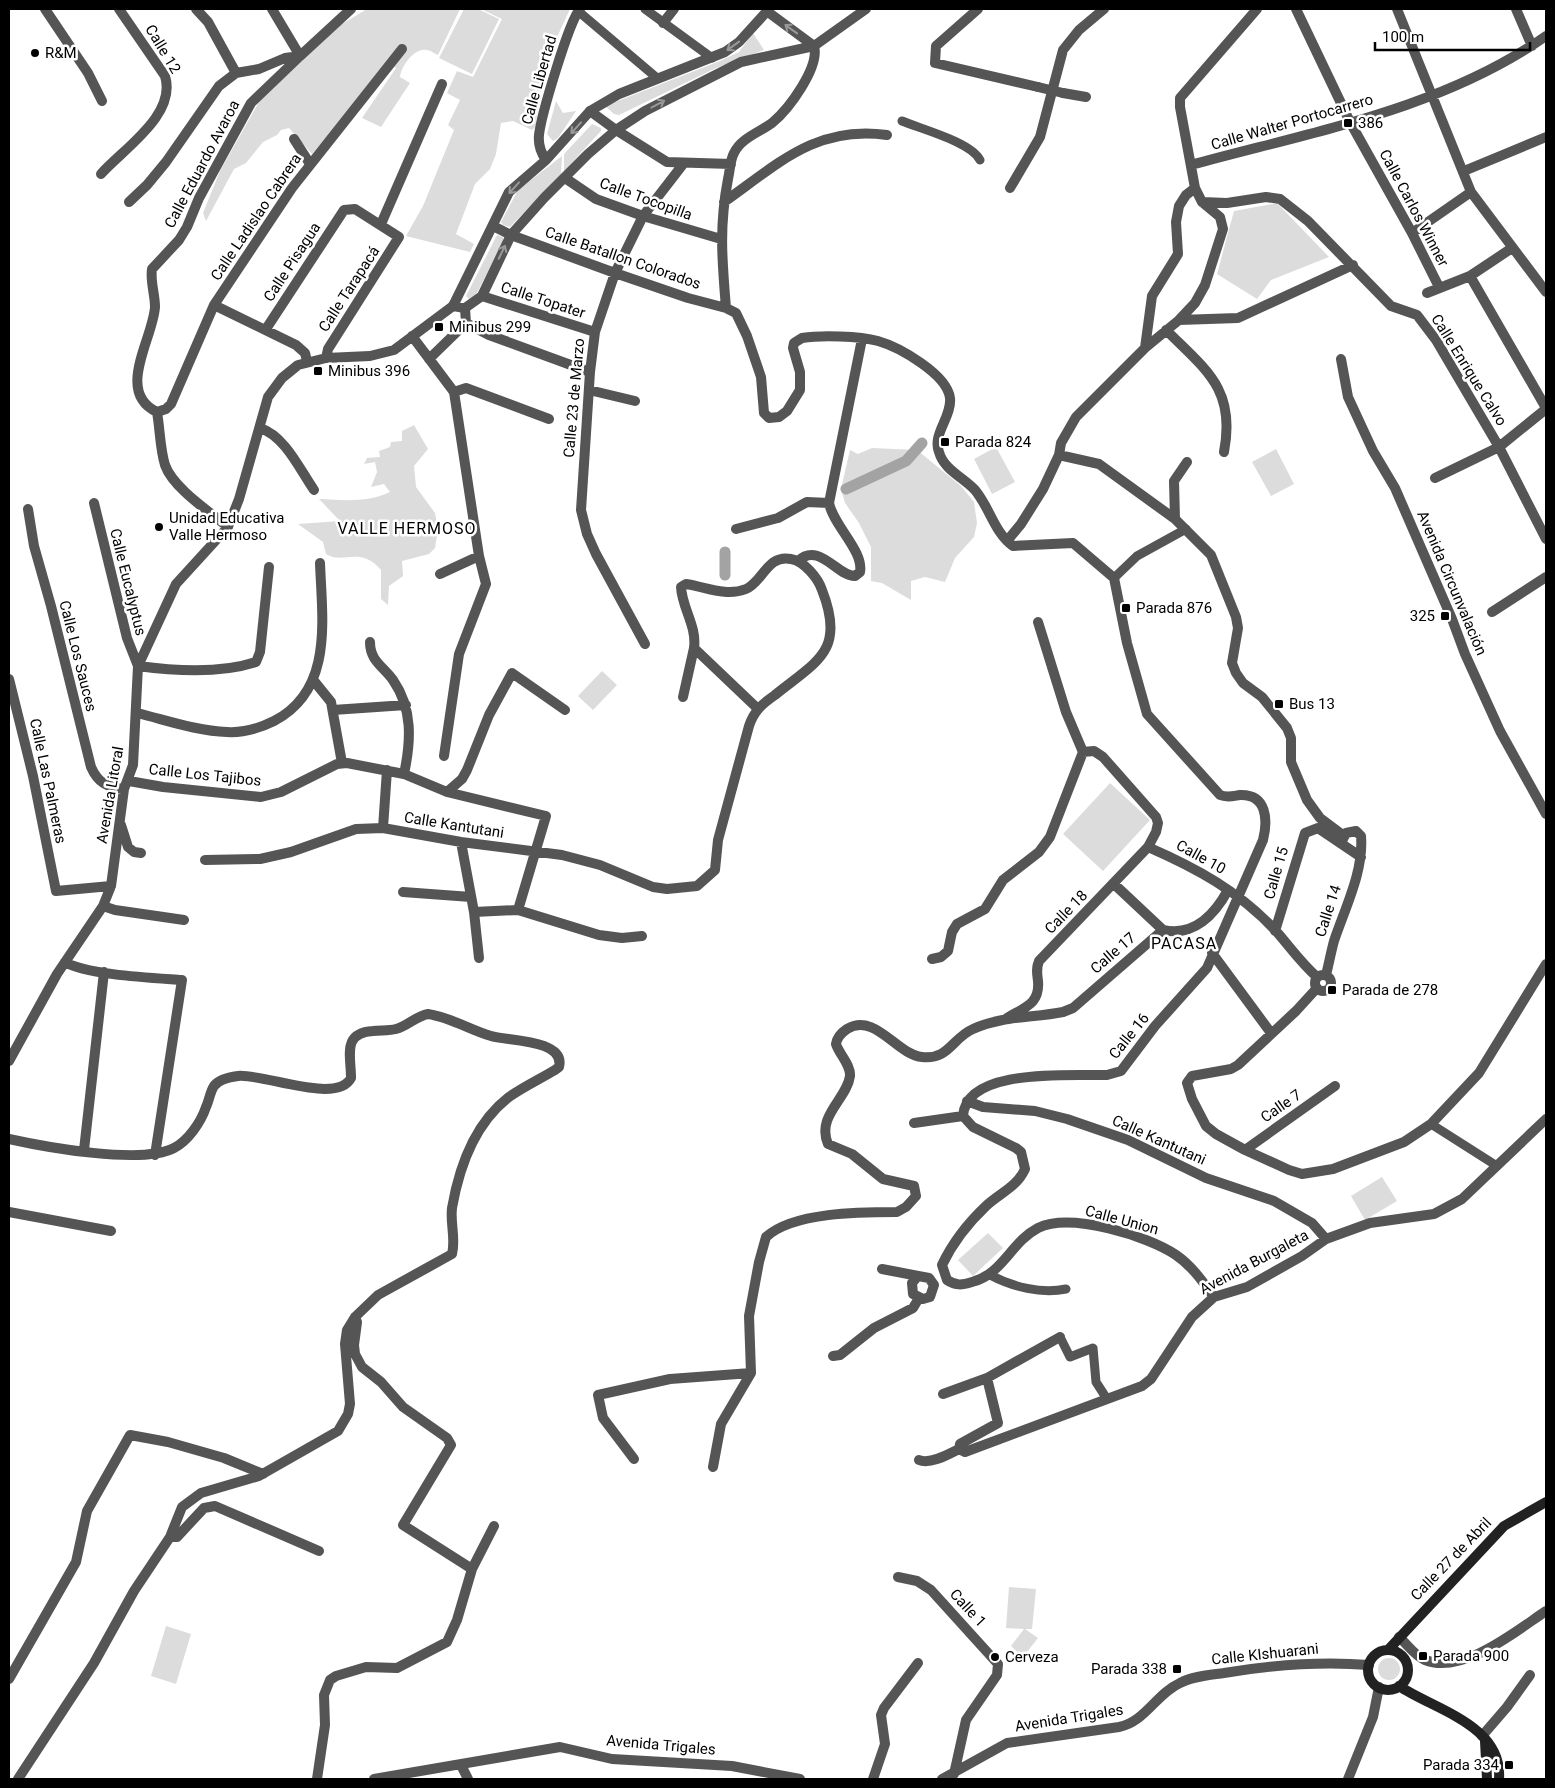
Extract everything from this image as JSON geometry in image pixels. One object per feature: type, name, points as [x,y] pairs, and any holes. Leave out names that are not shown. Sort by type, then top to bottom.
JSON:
[{"type":"main road","name":"Calle 27 de Abril","points":[[1388,1650],[1504,1526],[1546,1502]]},
{"type":"main road","points":[[1388,1650],[1400,1654],[1407,1664],[1406,1676],[1399,1686],[1389,1690],[1379,1688],[1370,1678],[1368,1665],[1376,1654],[1388,1650]]},
{"type":"main road","points":[[1399,1686],[1414,1696],[1452,1714],[1484,1739],[1496,1754],[1499,1774]]},
{"type":"main road","points":[[1484,1739],[1486,1777]]},
{"type":"street","points":[[45,9],[84,65],[102,101]]},
{"type":"street","name":"Calle 12","points":[[101,174],[160,113],[168,90],[165,76],[119,9]]},
{"type":"street","points":[[196,9],[208,22],[236,73]]},
{"type":"street","points":[[129,202],[147,186],[166,162],[213,92],[236,73],[259,70],[285,58],[300,56],[272,9]]},
{"type":"street","name":"Calle Eduardo Avaroa","points":[[157,412],[144,402],[139,395],[137,382],[155,308],[152,269],[179,240],[199,198],[251,103],[351,9]]},
{"type":"street","points":[[645,9],[712,58]]},
{"type":"street","points":[[663,23],[674,9]]},
{"type":"street","points":[[866,9],[814,46],[741,62],[645,111],[616,130],[544,198],[511,235],[482,296],[465,308],[453,306],[509,192],[546,160],[590,111],[619,94],[712,58],[739,42],[769,10],[814,46],[816,52],[814,64],[794,99],[771,123],[742,142],[732,155],[724,202],[721,239],[726,308],[740,317],[747,336],[761,377],[764,413],[769,418],[780,416],[787,411],[800,390],[801,380],[793,348],[794,343],[802,338],[811,337],[862,338],[878,341],[929,369],[942,381],[950,399],[948,414],[939,436],[939,453],[950,469],[973,488],[982,499],[1000,534],[1006,541],[1020,547],[1060,542],[1073,543],[1114,578],[1137,556],[1186,530]]},
{"type":"street","points":[[978,9],[936,46],[935,63],[1086,97]]},
{"type":"street","points":[[1010,188],[1040,136],[1063,50],[1078,30],[1104,9]]},
{"type":"street","points":[[1006,541],[1021,524],[1039,496],[1059,455],[1061,443],[1076,417],[1145,348],[1179,320],[1201,294],[1221,238],[1222,229],[1220,217],[1202,202],[1195,188],[1180,98],[1256,9]]},
{"type":"street","name":"Calle Carlos Winner","points":[[1296,9],[1350,122],[1412,232],[1439,287]]},
{"type":"street","points":[[1397,9],[1434,96],[1471,192],[1546,292]]},
{"type":"street","points":[[1516,9],[1532,46]]},
{"type":"street","points":[[579,10],[657,78]]},
{"type":"street","name":"Calle Libertad","points":[[546,160],[540,147],[539,134],[570,27],[579,10]]},
{"type":"street","name":"Calle Walter Portocarrero","points":[[1191,165],[1350,122],[1434,96],[1532,46],[1546,36]]},
{"type":"street","name":"Calle Ladislao Cabrera","points":[[157,412],[166,409],[171,404],[214,305],[310,164],[402,49]]},
{"type":"street","points":[[381,224],[442,84]]},
{"type":"street","points":[[590,111],[663,160],[684,163],[731,164]]},
{"type":"street","points":[[902,121],[967,147],[977,154],[980,160]]},
{"type":"street","points":[[724,202],[795,152],[817,141],[857,132],[887,135]]},
{"type":"street","points":[[1464,171],[1546,137]]},
{"type":"street","points":[[294,139],[310,164]]},
{"type":"street","name":"Calle 23 de Marzo","points":[[645,644],[593,547],[581,510],[588,390],[595,332],[615,273],[643,216],[684,163]]},
{"type":"street","name":"Calle Tocopilla","points":[[565,178],[596,199],[643,216],[721,239]]},
{"type":"street","points":[[1145,348],[1152,296],[1178,254],[1176,222],[1179,206],[1186,195],[1195,188]]},
{"type":"street","points":[[1412,232],[1471,192]]},
{"type":"street","name":"Calle Enrique Calvo","points":[[1202,202],[1227,203],[1266,197],[1280,199],[1308,221],[1391,306],[1409,310],[1425,323],[1500,447],[1546,539]]},
{"type":"street","name":"Calle Pisagua","points":[[266,329],[344,210],[355,209],[381,224]]},
{"type":"street","name":"Calle Tarapacá","points":[[326,358],[328,350],[400,237],[381,224]]},
{"type":"street","name":"Calle Batallon Colorados","points":[[493,226],[511,235],[615,273],[688,298],[726,308]]},
{"type":"street","points":[[1427,293],[1470,276],[1512,248]]},
{"type":"street","points":[[1179,320],[1238,318],[1353,265]]},
{"type":"street","points":[[1435,478],[1500,447],[1546,408],[1470,276]]},
{"type":"street","name":"Calle Topater","points":[[482,296],[595,332]]},
{"type":"street","points":[[214,305],[266,329],[302,350],[307,361]]},
{"type":"street","name":"Avenida Litoral","points":[[9,1061],[65,962],[103,906],[111,886],[126,785],[134,765],[138,666],[176,584],[228,527],[239,499],[265,405],[275,386],[292,369],[307,361],[383,354],[394,350],[453,306]]},
{"type":"street","points":[[429,359],[466,323],[465,308]]},
{"type":"street","points":[[466,323],[489,335],[590,372]]},
{"type":"street","points":[[1166,330],[1218,385],[1227,426],[1224,452]]},
{"type":"street","points":[[412,336],[454,392],[479,556],[486,584],[460,654],[444,756]]},
{"type":"street","points":[[798,561],[806,556],[813,556],[830,562],[849,576],[855,576],[860,572],[858,558],[833,516],[829,502],[862,338]]},
{"type":"street","name":"Avenida Circunvalación","points":[[1341,359],[1348,397],[1373,451],[1395,488],[1496,722],[1546,814]]},
{"type":"street","points":[[454,392],[466,388],[549,419]]},
{"type":"street","points":[[588,390],[635,401]]},
{"type":"street","points":[[157,412],[165,465],[169,472],[182,489],[228,527]]},
{"type":"street","points":[[260,428],[267,430],[281,443],[314,490]]},
{"type":"street","points":[[1059,455],[1100,464],[1175,519],[1211,555],[1224,593],[1233,609],[1238,628],[1232,663],[1236,673],[1243,683],[1262,698],[1287,728],[1290,738],[1290,762],[1307,800],[1320,818],[1361,857]]},
{"type":"street","points":[[1175,519],[1174,481],[1187,462]]},
{"type":"street","points":[[736,529],[778,518],[807,502],[829,502]]},
{"type":"street","name":"Calle Eucalyptus","points":[[94,503],[127,638],[138,666]]},
{"type":"street","name":"Calle Los Sauces","points":[[28,509],[34,546],[91,766],[99,781],[113,788],[126,785]]},
{"type":"street","points":[[440,574],[479,556]]},
{"type":"street","points":[[682,697],[696,636],[680,589],[683,585],[686,584],[718,592],[734,592],[752,585],[775,560],[790,558],[798,561],[816,579],[825,597],[830,629],[828,646],[820,660],[757,708],[694,648]]},
{"type":"street","points":[[137,713],[202,729],[228,732],[247,731],[286,714],[298,703],[314,681],[319,666],[323,636],[320,563]]},
{"type":"street","points":[[138,666],[161,669],[216,669],[256,662],[260,652],[269,566]]},
{"type":"street","points":[[1492,612],[1546,577]]},
{"type":"street","name":"Calle 16","points":[[967,1101],[979,1089],[1004,1080],[1107,1075],[1121,1070],[1155,1026],[1207,968],[1264,840],[1266,828],[1265,812],[1258,799],[1249,796],[1225,797],[1215,791],[1149,717],[1142,700],[1127,643],[1114,578]]},
{"type":"street","points":[[932,959],[941,957],[948,951],[952,932],[957,924],[985,909],[1003,880],[1040,852],[1050,837],[1084,752],[1066,712],[1038,622]]},
{"type":"street","points":[[370,642],[372,657],[393,680],[406,705],[410,724],[410,749],[404,774]]},
{"type":"street","points":[[447,792],[462,779],[468,770],[489,714],[512,673],[566,710]]},
{"type":"street","name":"Calle Las Palmeras","points":[[9,679],[33,776],[56,891],[111,886]]},
{"type":"street","points":[[314,681],[331,702],[342,763],[404,774],[447,792],[546,816],[518,910]]},
{"type":"street","points":[[333,710],[406,705]]},
{"type":"street","name":"Calle Kantutani","points":[[205,860],[260,859],[291,852],[356,829],[383,828],[461,842],[562,855],[600,865],[653,887],[666,889],[697,886],[705,881],[715,870],[721,831],[748,726],[757,708]]},
{"type":"street","name":"Calle 18","points":[[1004,1020],[1034,1001],[1039,991],[1037,967],[1039,961],[1148,847],[1158,823],[1156,817],[1103,757],[1094,751],[1084,752]]},
{"type":"street","name":"Calle Los Tajibos","points":[[126,785],[261,797],[281,792],[342,763]]},
{"type":"street","points":[[383,828],[387,770]]},
{"type":"street","points":[[119,824],[122,827],[128,847],[134,852],[142,853]]},
{"type":"street","name":"Calle 15","points":[[1275,930],[1302,837],[1313,828],[1318,828],[1342,840]]},
{"type":"street","points":[[1342,840],[1349,831],[1359,833],[1362,843],[1361,857]]},
{"type":"street","points":[[461,842],[474,912],[480,958]]},
{"type":"street","name":"Calle 10","points":[[1148,847],[1192,866],[1238,897],[1275,930],[1304,965],[1320,980]]},
{"type":"street","name":"Calle 14","points":[[1320,980],[1361,857]]},
{"type":"street","points":[[1114,884],[1163,930],[1171,932],[1198,925],[1218,909],[1228,890]]},
{"type":"street","points":[[403,892],[460,898],[471,897]]},
{"type":"street","points":[[103,906],[116,910],[184,920]]},
{"type":"street","points":[[474,912],[518,910],[599,935],[622,938],[642,936]]},
{"type":"street","name":"Calle 17","points":[[1004,1020],[1045,1016],[1073,1008],[1163,930]]},
{"type":"street","points":[[1212,954],[1271,1033]]},
{"type":"street","points":[[65,962],[104,972],[182,980],[155,1155]]},
{"type":"street","points":[[1320,980],[1296,1011],[1231,1069],[1198,1074],[1189,1079],[1187,1086],[1206,1126],[1244,1150],[1302,1174],[1318,1173],[1404,1142],[1431,1124],[1479,1073],[1546,964]]},
{"type":"street","points":[[84,1150],[104,972]]},
{"type":"street","points":[[9,1139],[84,1150],[155,1155],[182,1144],[199,1121],[214,1085],[221,1080],[239,1076],[252,1076],[316,1089],[342,1086],[351,1078],[350,1049],[354,1037],[361,1032],[398,1029],[421,1015],[435,1015],[494,1037],[523,1040],[556,1054],[560,1060],[559,1066],[507,1099],[490,1118],[470,1148],[460,1171],[452,1210],[452,1254],[378,1295],[354,1318],[348,1330],[345,1344],[350,1404],[344,1424],[338,1431],[250,1481],[215,1488],[193,1497],[182,1507],[170,1537],[134,1591],[94,1663],[18,1779]]},
{"type":"street","points":[[713,1467],[721,1424],[751,1373],[749,1316],[758,1262],[766,1237],[777,1229],[831,1215],[896,1212],[906,1207],[916,1196],[914,1186],[883,1179],[852,1154],[828,1144],[826,1134],[829,1113],[848,1081],[850,1073],[838,1050],[837,1039],[851,1028],[864,1026],[873,1028],[907,1052],[920,1057],[940,1056],[960,1036],[971,1030],[1004,1020]]},
{"type":"street","name":"Calle 7","points":[[1244,1150],[1335,1086]]},
{"type":"street","points":[[962,1116],[963,1106],[967,1101]]},
{"type":"street","name":"Calle Kantutani","points":[[967,1101],[983,1107],[1043,1113],[1128,1140],[1206,1178],[1274,1201],[1312,1223],[1326,1239]]},
{"type":"street","points":[[914,1123],[962,1116]]},
{"type":"street","points":[[962,1116],[973,1127],[1021,1152],[1025,1169],[1014,1185],[984,1208],[947,1254],[942,1265],[947,1280],[961,1285],[990,1275],[1002,1281],[1035,1290],[1066,1289]]},
{"type":"street","name":"Avenida Burgaleta","points":[[959,1449],[965,1452],[1131,1391],[1151,1379],[1192,1317],[1214,1297],[1247,1287],[1302,1256],[1326,1239],[1370,1223],[1434,1214],[1446,1208],[1462,1199],[1546,1119]]},
{"type":"street","points":[[1431,1124],[1497,1166]]},
{"type":"street","points":[[9,1212],[111,1231]]},
{"type":"street","name":"Calle Union","points":[[990,1275],[1024,1239],[1039,1228],[1054,1224],[1077,1223],[1158,1244],[1178,1256],[1196,1272],[1214,1297]]},
{"type":"street","points":[[882,1269],[917,1278],[929,1278],[934,1286]]},
{"type":"street","points":[[917,1278],[911,1287],[914,1294],[919,1298]]},
{"type":"street","points":[[833,1356],[840,1355],[874,1328],[913,1308],[919,1298],[930,1296],[934,1286],[947,1280]]},
{"type":"street","points":[[354,1318],[357,1322],[354,1345],[355,1354],[362,1367],[381,1382],[403,1407],[439,1431],[452,1445],[403,1525],[472,1569]]},
{"type":"street","points":[[943,1394],[987,1378],[1060,1337],[1070,1357],[1093,1348],[1096,1382],[1107,1399]]},
{"type":"street","points":[[634,1459],[603,1418],[598,1395],[670,1379],[751,1373]]},
{"type":"street","points":[[919,1460],[926,1462],[959,1449],[960,1444],[998,1424],[987,1378]]},
{"type":"street","points":[[9,1679],[76,1562],[87,1511],[130,1435],[168,1442],[224,1458],[263,1474]]},
{"type":"street","points":[[170,1537],[180,1534],[204,1508],[215,1506],[318,1551]]},
{"type":"street","points":[[317,1779],[325,1725],[324,1695],[330,1680],[336,1676],[366,1667],[397,1668],[447,1642],[457,1620],[472,1569],[494,1526]]},
{"type":"street","name":"Calle 1","points":[[898,1577],[917,1581],[930,1590],[995,1659],[999,1669],[997,1676],[966,1720],[954,1774]]},
{"type":"street","points":[[1399,1637],[1426,1661],[1451,1662],[1468,1659],[1487,1650],[1546,1611]]},
{"type":"street","name":"Calle KIshuarani","points":[[1194,1678],[1296,1663],[1368,1665]]},
{"type":"street","points":[[873,1779],[885,1744],[881,1715],[884,1708],[918,1664]]},
{"type":"street","points":[[1484,1739],[1530,1675]]},
{"type":"street","name":"Avenida Trigales","points":[[942,1779],[954,1774],[992,1750],[1013,1741],[1126,1726],[1134,1722],[1152,1704],[1178,1683],[1194,1678]]},
{"type":"street","points":[[1348,1779],[1372,1717],[1379,1688]]},
{"type":"street","name":"Avenida Trigales","points":[[374,1779],[560,1747],[612,1759],[732,1766],[800,1779]]},
{"type":"street","points":[[461,1765],[468,1779]]},
{"type":"street","points":[[1486,1777],[1499,1774]]},
{"type":"shaded area","points":[[367,9],[460,9],[438,55],[428,50],[422,50],[413,55],[406,63],[400,77],[410,83],[381,127],[362,118],[396,68],[391,64],[312,154],[289,128],[281,130],[277,135],[263,142],[246,163],[234,169],[206,221],[203,213],[220,171],[259,102],[327,33]]},
{"type":"shaded area","points":[[464,9],[478,9],[499,19],[472,74],[439,58]]},
{"type":"shaded area","points":[[481,9],[570,9],[546,61],[535,127],[532,130],[513,121],[501,123],[496,154],[490,169],[475,184],[456,234],[474,244],[470,252],[406,236],[423,206],[454,130],[448,125],[460,100],[447,93],[457,71],[473,77],[502,19]]},
{"type":"shaded area","points":[[753,33],[764,50],[716,68],[619,115],[614,114],[605,106],[739,52]]},
{"type":"shaded area","points":[[556,101],[563,113],[576,111],[558,138],[553,141],[547,134]]},
{"type":"shaded area","points":[[592,124],[601,128],[601,131],[564,171],[564,154]]},
{"type":"shaded area","points":[[562,156],[561,174],[510,227],[503,225],[501,222],[518,190]]},
{"type":"shaded area","points":[[1277,203],[1329,257],[1271,280],[1257,299],[1217,274],[1234,211]]},
{"type":"shaded area","points":[[497,235],[503,237],[503,242],[475,297],[469,299],[466,296]]},
{"type":"shaded area","points":[[414,425],[428,449],[414,466],[416,487],[435,513],[438,529],[435,548],[429,554],[402,561],[403,576],[389,586],[388,605],[381,599],[381,570],[366,558],[339,558],[326,554],[323,542],[298,524],[340,521],[319,499],[364,499],[381,496],[390,492],[384,484],[371,487],[377,472],[375,462],[364,464],[367,458],[380,457],[379,451],[390,447],[391,442],[402,441],[402,431]]},
{"type":"shaded area","points":[[996,447],[1015,482],[992,494],[974,459]]},
{"type":"shaded area","points":[[872,448],[917,450],[961,486],[974,502],[977,523],[974,537],[955,558],[945,582],[925,577],[911,581],[911,600],[882,583],[871,581],[871,547],[859,523],[845,503],[841,489],[850,450],[858,454]]},
{"type":"shaded area","points":[[1276,449],[1294,484],[1271,496],[1252,462]]},
{"type":"shaded area","points":[[602,671],[617,685],[593,710],[578,696]]},
{"type":"shaded area","points":[[1110,783],[1150,820],[1103,871],[1063,834]]},
{"type":"shaded area","points":[[1382,1177],[1397,1201],[1365,1220],[1351,1196]]},
{"type":"shaded area","points":[[988,1233],[1003,1248],[973,1276],[958,1260]]},
{"type":"shaded area","points":[[1009,1587],[1036,1589],[1032,1629],[1025,1629],[1038,1638],[1023,1657],[1011,1646],[1024,1629],[1006,1628]]},
{"type":"shaded area","points":[[166,1626],[191,1634],[176,1684],[151,1676]]},
{"type":"shaded area","points":[[1389,1658],[1397,1661],[1400,1669],[1397,1677],[1389,1680],[1381,1677],[1378,1669],[1381,1661]]},
{"type":"waterway","points":[[846,489],[906,461],[922,443]]},
{"type":"waterway","points":[[725,552],[725,575]]},
{"type":"place","name":"R&M","points":[[35,53]]},
{"type":"place","name":"386","points":[[1348,123]]},
{"type":"place","name":"Minibus 299","points":[[439,327]]},
{"type":"place","name":"Minibus 396","points":[[318,371]]},
{"type":"place","name":"Parada 824","points":[[945,442]]},
{"type":"place","name":"Unidad Educativa Valle Hermoso","points":[[159,527]]},
{"type":"place","name":"Parada 876","points":[[1126,608]]},
{"type":"place","name":"325","points":[[1445,616]]},
{"type":"place","name":"Bus 13","points":[[1279,704]]},
{"type":"place","name":"Parada de 278","points":[[1332,990]]},
{"type":"place","name":"Parada 900","points":[[1423,1656]]},
{"type":"place","name":"Cerveza","points":[[995,1657]]},
{"type":"place","name":"Parada 338","points":[[1177,1669]]},
{"type":"place","name":"Parada 334","points":[[1509,1765]]},
{"type":"district","name":"VALLE HERMOSO","points":[[407,528]]},
{"type":"district","name":"PACASA","points":[[1184,943]]}]
